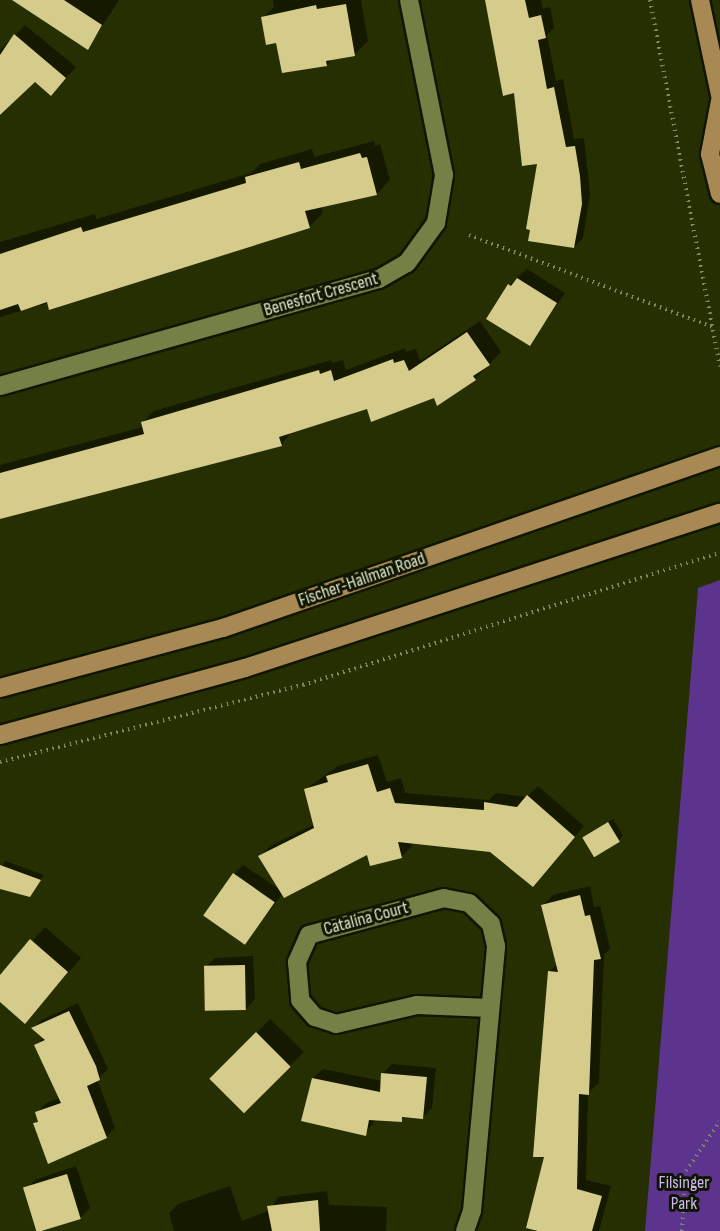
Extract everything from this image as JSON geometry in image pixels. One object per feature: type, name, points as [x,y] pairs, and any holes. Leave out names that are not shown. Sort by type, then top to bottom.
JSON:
[{"type":"main road","points":[[700,0],[720,95]]},
{"type":"main road","points":[[720,101],[710,154],[720,194]]},
{"type":"main road","name":"Fischer-Hallman Road","points":[[0,688],[223,628],[720,456]]},
{"type":"main road","points":[[0,735],[245,668],[720,513]]},
{"type":"street","name":"Benesfort Crescent","points":[[0,386],[379,279],[407,263],[436,223],[444,175],[409,0]]},
{"type":"street","name":"Catalina Court","points":[[465,1231],[472,1211],[496,946],[491,924],[469,903],[444,898],[309,934],[297,962],[300,1000],[315,1017],[336,1024],[417,1005],[490,1008]]},
{"type":"path","points":[[650,0],[720,366]]},
{"type":"path","points":[[469,235],[712,327]]},
{"type":"path","points":[[0,762],[303,685],[720,553]]},
{"type":"path","points":[[682,1231],[686,1171],[720,1121]]},
{"type":"green space","name":"Filsinger Park","points":[[720,580],[720,1231],[645,1231],[698,588]]},
{"type":"building","points":[[12,0],[64,0],[102,25],[88,50]]},
{"type":"building","points":[[485,0],[525,0],[529,18],[541,15],[546,38],[538,40],[547,89],[554,87],[566,147],[575,146],[580,176],[582,204],[574,248],[528,241],[530,230],[526,229],[537,164],[522,166],[514,93],[503,96]]},
{"type":"building","points":[[346,4],[355,56],[326,61],[327,66],[282,73],[276,43],[266,45],[261,17],[316,5],[317,9]]},
{"type":"building","points":[[14,34],[66,78],[51,96],[35,82],[0,115],[0,55]]},
{"type":"building","points":[[360,153],[362,158],[367,157],[377,195],[305,211],[310,228],[49,310],[47,302],[21,311],[18,304],[0,310],[0,254],[81,227],[83,232],[246,183],[245,177],[299,162],[301,169]]},
{"type":"building","points":[[517,278],[557,303],[530,346],[486,319],[508,284],[511,286]]},
{"type":"building","points":[[467,332],[490,365],[473,376],[476,380],[437,406],[434,398],[371,422],[367,409],[279,437],[282,446],[0,519],[0,473],[144,434],[141,422],[319,370],[320,374],[331,370],[334,381],[393,359],[394,363],[404,360],[409,371]]},
{"type":"building","points":[[368,764],[377,792],[390,788],[395,803],[484,810],[484,802],[517,807],[527,795],[575,837],[533,887],[490,852],[398,842],[402,858],[370,866],[367,855],[284,898],[258,856],[314,828],[304,789],[328,782],[326,776]]},
{"type":"building","points":[[608,822],[620,842],[594,857],[582,837]]},
{"type":"building","points":[[0,865],[41,880],[30,897],[0,889]]},
{"type":"building","points":[[233,873],[275,902],[245,945],[203,916]]},
{"type":"building","points":[[580,895],[585,916],[590,915],[601,959],[594,960],[589,1095],[579,1094],[577,1189],[602,1196],[592,1231],[538,1231],[526,1228],[544,1157],[533,1157],[548,971],[558,972],[541,905]]},
{"type":"building","points":[[30,939],[68,972],[25,1024],[0,1002],[0,975]]},
{"type":"building","points":[[245,965],[246,1010],[205,1011],[204,966]]},
{"type":"building","points":[[69,1011],[96,1066],[100,1080],[87,1086],[107,1138],[48,1164],[33,1123],[38,1122],[35,1112],[61,1103],[34,1045],[45,1040],[31,1028]]},
{"type":"building","points":[[256,1032],[291,1067],[244,1113],[209,1079]]},
{"type":"building","points":[[381,1073],[427,1077],[423,1119],[402,1117],[402,1122],[369,1120],[366,1136],[301,1121],[312,1078],[380,1092]]},
{"type":"building","points":[[67,1174],[81,1219],[36,1231],[23,1187]]},
{"type":"building","points":[[318,1200],[320,1231],[272,1231],[267,1206]]}]
